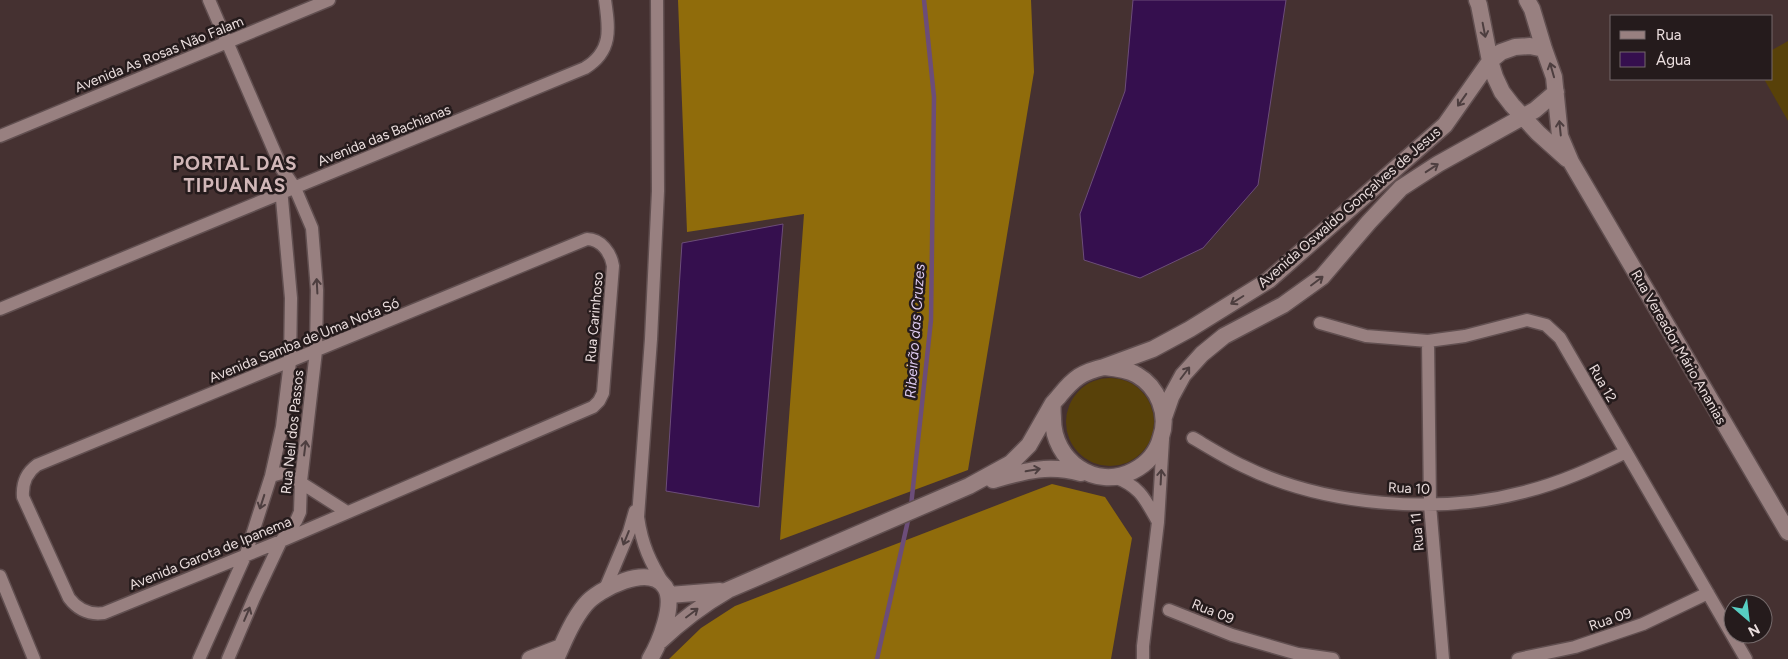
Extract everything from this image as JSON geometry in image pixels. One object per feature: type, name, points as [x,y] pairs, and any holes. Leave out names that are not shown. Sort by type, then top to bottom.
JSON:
[{"type":"street","name":"Rua Neil dos Passos","points":[[209,0],[282,169],[295,188],[312,228],[317,290],[316,351],[301,481],[300,512],[296,521],[281,541],[228,659]]},
{"type":"street","name":"Avenida As Rosas Não Falam","points":[[0,136],[329,0]]},
{"type":"street","name":"Avenida das Bachianas","points":[[0,309],[585,68],[597,60],[605,48],[609,26],[605,0]]},
{"type":"street","points":[[650,659],[660,641],[666,621],[667,590],[648,559],[638,517],[652,339],[658,192],[657,0]]},
{"type":"street","points":[[1477,0],[1495,77],[1502,92],[1512,105],[1524,116],[1535,110],[1556,92]]},
{"type":"street","name":"Rua Vereador Mário Ananias","points":[[1527,0],[1532,9],[1550,63],[1556,92],[1560,136],[1571,162],[1788,532]]},
{"type":"street","points":[[1490,61],[1501,52],[1515,47],[1530,46],[1544,49]]},
{"type":"street","name":"Avenida Oswaldo Gonçalves de Jesus","points":[[1104,367],[1153,349],[1190,329],[1269,280],[1445,125],[1490,61]]},
{"type":"street","name":"Avenida Oswaldo Gonçalves de Jesus","points":[[1139,659],[1143,653],[1158,522],[1164,424],[1171,397],[1182,375],[1202,354],[1224,336],[1283,305],[1322,277],[1401,188],[1438,164],[1524,116]]},
{"type":"street","name":"Rua Vereador Mário Ananias","points":[[1524,116],[1538,133],[1571,162]]},
{"type":"street","name":"Rua Neil dos Passos","points":[[205,657],[246,554],[271,476],[282,427],[290,362],[291,298],[281,194],[282,169]]},
{"type":"street","name":"Avenida Samba de Uma Nota Só","points":[[84,611],[75,606],[69,598],[23,497],[26,477],[37,465],[586,239],[597,241]]},
{"type":"street","name":"Rua Carinhoso","points":[[597,241],[612,257],[614,266],[603,393],[599,401]]},
{"type":"street","name":"Rua 12","points":[[1320,323],[1366,336],[1428,341],[1465,336],[1521,321],[1534,321],[1546,325],[1560,338],[1746,659]]},
{"type":"street","name":"Rua 11","points":[[1428,341],[1430,505],[1443,659]]},
{"type":"street","points":[[660,641],[703,604],[728,590],[945,497],[969,486],[1011,462],[1029,445],[1054,403],[1069,384],[1091,370],[1104,367],[1121,368],[1144,380],[1160,400],[1164,424],[1159,445],[1152,457],[1134,471],[1114,477]]},
{"type":"street","name":"Avenida Garota de Ipanema","points":[[84,611],[94,614],[104,613],[281,541],[589,409],[599,401]]},
{"type":"street","points":[[1054,403],[1053,423],[1056,440],[1064,456],[1077,468],[1093,475]]},
{"type":"street","name":"Rua 10","points":[[1193,438],[1244,467],[1299,488],[1356,500],[1430,505],[1469,502],[1524,493],[1576,476],[1626,452]]},
{"type":"street","points":[[969,486],[1043,468],[1064,469],[1114,477],[1125,481],[1140,492],[1158,522]]},
{"type":"street","points":[[271,476],[282,473],[301,481],[347,512]]},
{"type":"street","points":[[605,589],[629,532],[641,492]]},
{"type":"street","points":[[0,576],[34,659]]},
{"type":"street","points":[[530,659],[558,653],[571,625],[585,605],[616,583],[642,578],[655,579],[667,590],[728,590]]},
{"type":"street","name":"Rua 09","points":[[1518,659],[1575,647],[1643,624],[1708,593]]},
{"type":"street","name":"Rua 09","points":[[1169,610],[1232,635],[1298,654],[1333,659]]},
{"type":"shaded area","points":[[678,0],[1031,0],[1034,72],[968,470],[780,540],[804,214],[687,232]]},
{"type":"shaded area","points":[[1788,41],[1788,121],[1765,80],[1773,80],[1773,49]]},
{"type":"shaded area","points":[[1101,378],[1119,378],[1135,385],[1147,397],[1154,413],[1154,431],[1147,447],[1135,459],[1119,466],[1101,466],[1085,459],[1073,447],[1066,431],[1066,413],[1073,397],[1085,385]]},
{"type":"shaded area","points":[[1052,484],[1105,497],[1132,538],[1111,659],[669,659],[701,628],[735,606]]},
{"type":"water","points":[[1133,0],[1286,0],[1258,185],[1203,248],[1140,278],[1084,260],[1080,214],[1125,91]]},
{"type":"water","points":[[783,224],[759,507],[666,491],[682,243]]},
{"type":"waterway","name":"Ribeirão das Cruzes","points":[[911,506],[931,320],[934,97],[924,0]]},
{"type":"waterway","name":"Ribeirão das Cruzes","points":[[877,659],[909,516]]},
{"type":"district","name":"PORTAL DAS TIPUANAS","points":[[235,174]]}]
